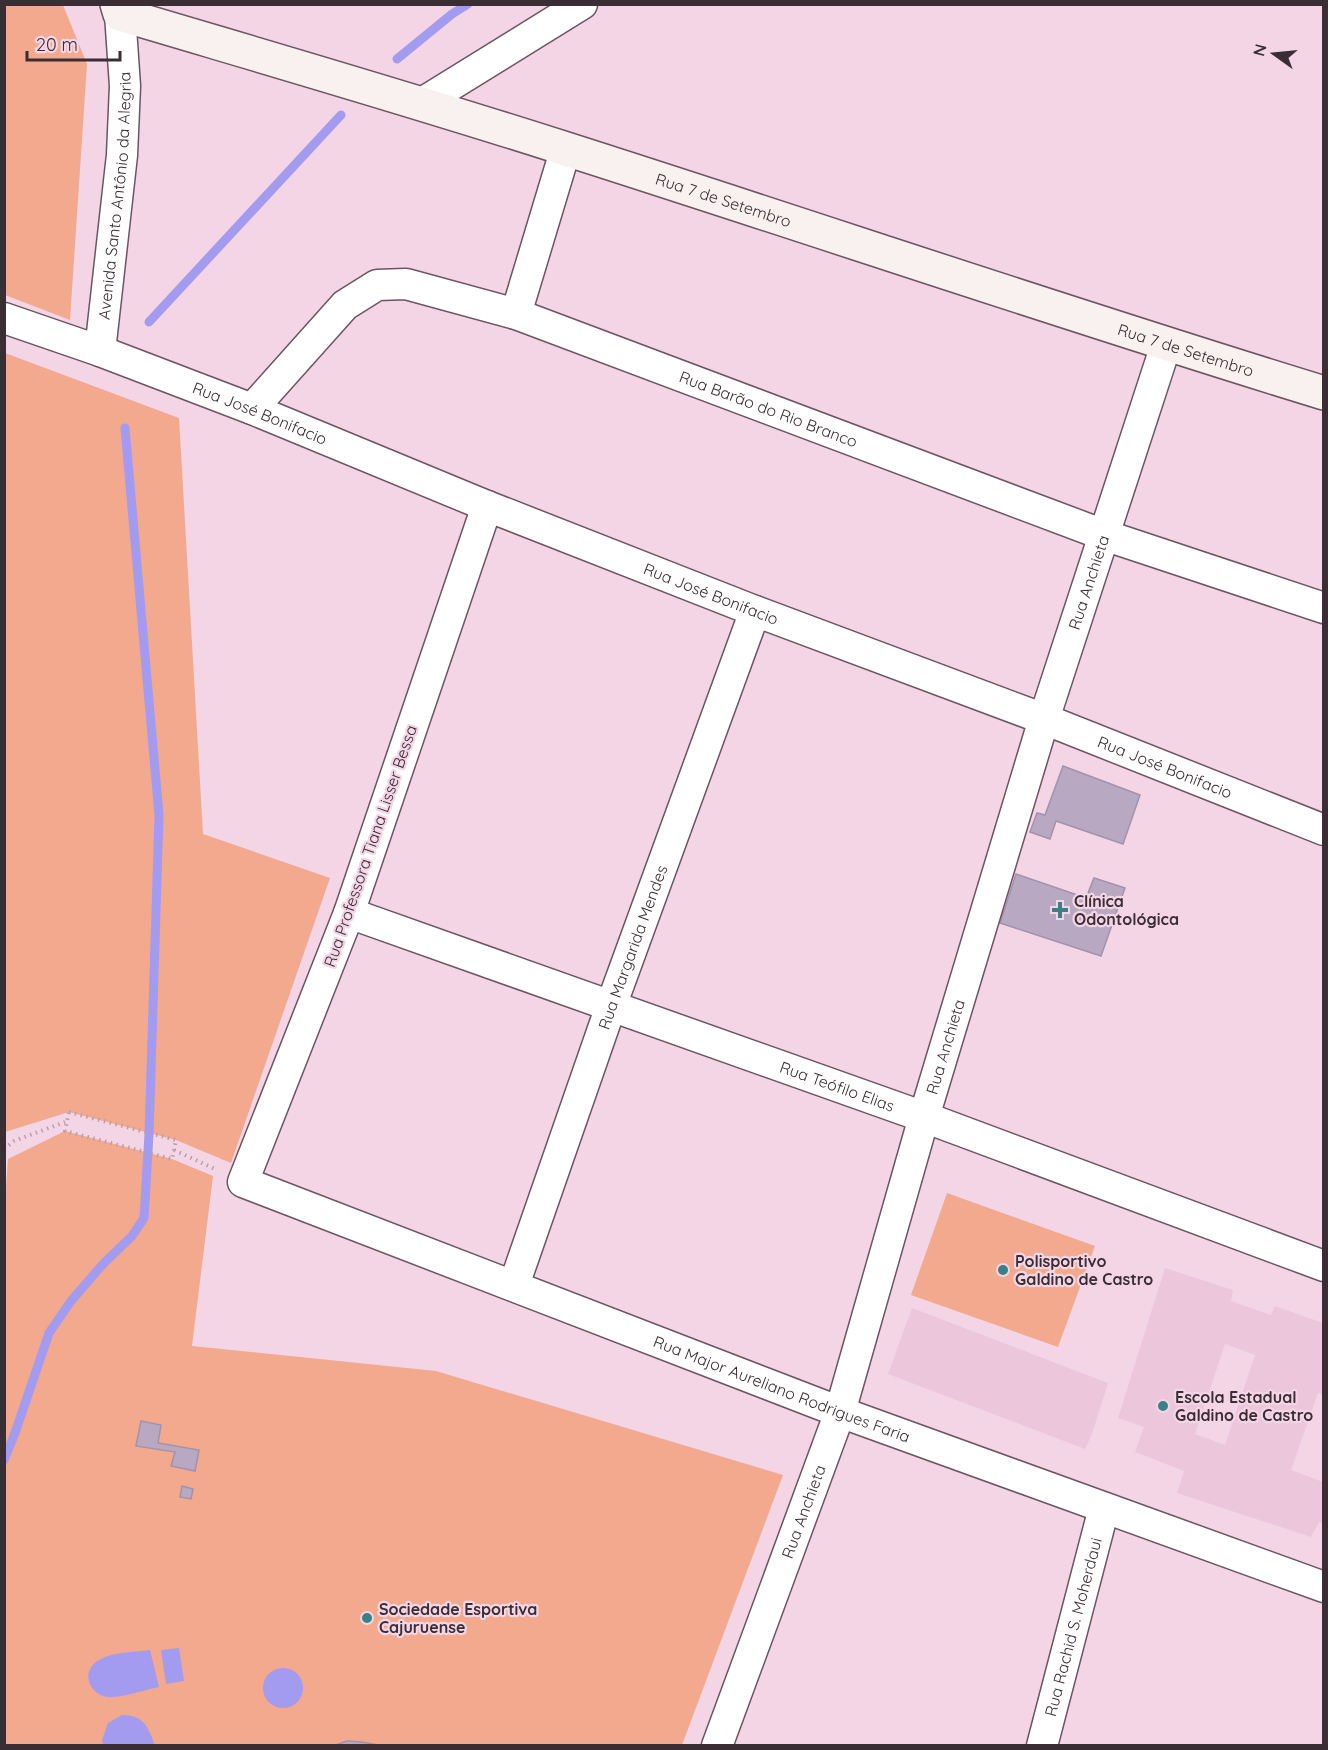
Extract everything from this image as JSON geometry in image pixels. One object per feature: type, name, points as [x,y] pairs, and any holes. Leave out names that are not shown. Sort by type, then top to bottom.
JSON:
[{"type":"street","points":[[422,103],[582,4]]},
{"type":"street","name":"Rua 7 de Setembro","points":[[118,9],[566,148],[1166,345],[1323,393]]},
{"type":"street","name":"Avenida Santo Antônio da Alegria","points":[[100,351],[123,155],[125,86],[118,9]]},
{"type":"street","points":[[516,314],[566,148]]},
{"type":"street","name":"Rua Barão do Rio Branco","points":[[252,409],[345,305],[377,285],[406,284],[516,314],[1104,535],[1323,609]]},
{"type":"street","name":"Rua José Bonifacio","points":[[4,318],[100,351],[252,409],[487,506],[755,611],[1044,719],[1323,830]]},
{"type":"street","name":"Rua Anchieta","points":[[717,1746],[840,1412],[924,1117],[1044,719],[1166,345]]},
{"type":"street","name":"Rua Professora Tiana Lisser Bessa","points":[[243,1182],[349,913],[487,506]]},
{"type":"street","name":"Rua Margarida Mendes","points":[[514,1285],[611,1006],[755,611]]},
{"type":"street","name":"Rua Teófilo Elias","points":[[349,913],[924,1117],[1323,1266]]},
{"type":"street","name":"Rua Major Aureliano Rodrigues Faria","points":[[243,1182],[840,1412],[1323,1587]]},
{"type":"street","name":"Rua Rachid S. Moherdaui","points":[[1042,1746],[1104,1508]]},
{"type":"path","points":[[69,1112],[176,1140],[174,1150],[172,1159],[65,1131],[69,1112]]},
{"type":"path","points":[[4,1149],[14,1141],[64,1122]]},
{"type":"path","points":[[174,1150],[243,1182]]},
{"type":"shaded area","points":[[4,5],[63,5],[87,64],[70,320],[5,295]]},
{"type":"shaded area","points":[[5,353],[179,418],[203,834],[330,878],[231,1163],[176,1140],[69,1112],[5,1132]]},
{"type":"shaded area","name":"Sociedade Esportiva Cajuruense","points":[[65,1131],[172,1159],[213,1176],[192,1346],[436,1371],[783,1475],[682,1745],[5,1746],[4,1216],[8,1159]]},
{"type":"shaded area","name":"Polisportivo Galdino de Castro","points":[[947,1193],[1095,1246],[1058,1347],[911,1295]]},
{"type":"shaded area","name":"Escola Estadual Galdino de Castro","points":[[1165,1268],[1233,1290],[1231,1301],[1271,1315],[1275,1306],[1323,1323],[1323,1395],[1318,1393],[1291,1470],[1323,1482],[1323,1524],[1319,1522],[1311,1537],[1177,1493],[1184,1471],[1135,1452],[1144,1427],[1118,1418]],"holes":[[[1225,1344],[1255,1355],[1225,1445],[1195,1434]]]},
{"type":"shaded area","points":[[912,1308],[1108,1383],[1085,1449],[888,1374]]},
{"type":"shaded area","points":[[179,1648],[184,1681],[166,1684],[161,1650]]},
{"type":"shaded area","points":[[150,1650],[159,1687],[112,1697],[93,1689],[88,1677],[89,1671],[99,1660],[117,1654]]},
{"type":"shaded area","points":[[283,1668],[291,1669],[297,1674],[302,1680],[302,1696],[297,1702],[291,1707],[283,1708],[275,1707],[269,1702],[264,1696],[263,1688],[264,1680],[269,1674],[275,1669]]},
{"type":"shaded area","points":[[122,1715],[135,1717],[144,1723],[155,1745],[103,1745],[102,1740],[108,1723]]},
{"type":"building","name":"Clínica Odontológica","points":[[1063,766],[1140,795],[1123,844],[1056,821],[1050,839],[1030,832],[1037,813],[1045,815]]},
{"type":"building","name":"Clínica Odontológica","points":[[1016,874],[1086,898],[1094,878],[1125,888],[1101,956],[1000,923]]},
{"type":"building","points":[[141,1421],[161,1425],[158,1443],[199,1450],[195,1471],[171,1466],[175,1452],[136,1446]]},
{"type":"building","points":[[182,1486],[193,1489],[191,1499],[180,1497]]},
{"type":"building","points":[[347,1741],[362,1742],[384,1746],[333,1746]]},
{"type":"waterway","points":[[397,59],[452,14],[468,4]]},
{"type":"waterway","points":[[149,322],[341,115]]},
{"type":"waterway","points":[[4,1460],[49,1333],[71,1301],[103,1264],[132,1236],[144,1218],[149,1134],[159,815],[125,428]]},
{"type":"place","name":"Clínica Odontológica","points":[[1060,910]]},
{"type":"place","name":"Polisportivo Galdino de Castro","points":[[1003,1270]]},
{"type":"place","name":"Escola Estadual Galdino de Castro","points":[[1163,1406]]},
{"type":"place","name":"Sociedade Esportiva Cajuruense","points":[[367,1618]]}]
